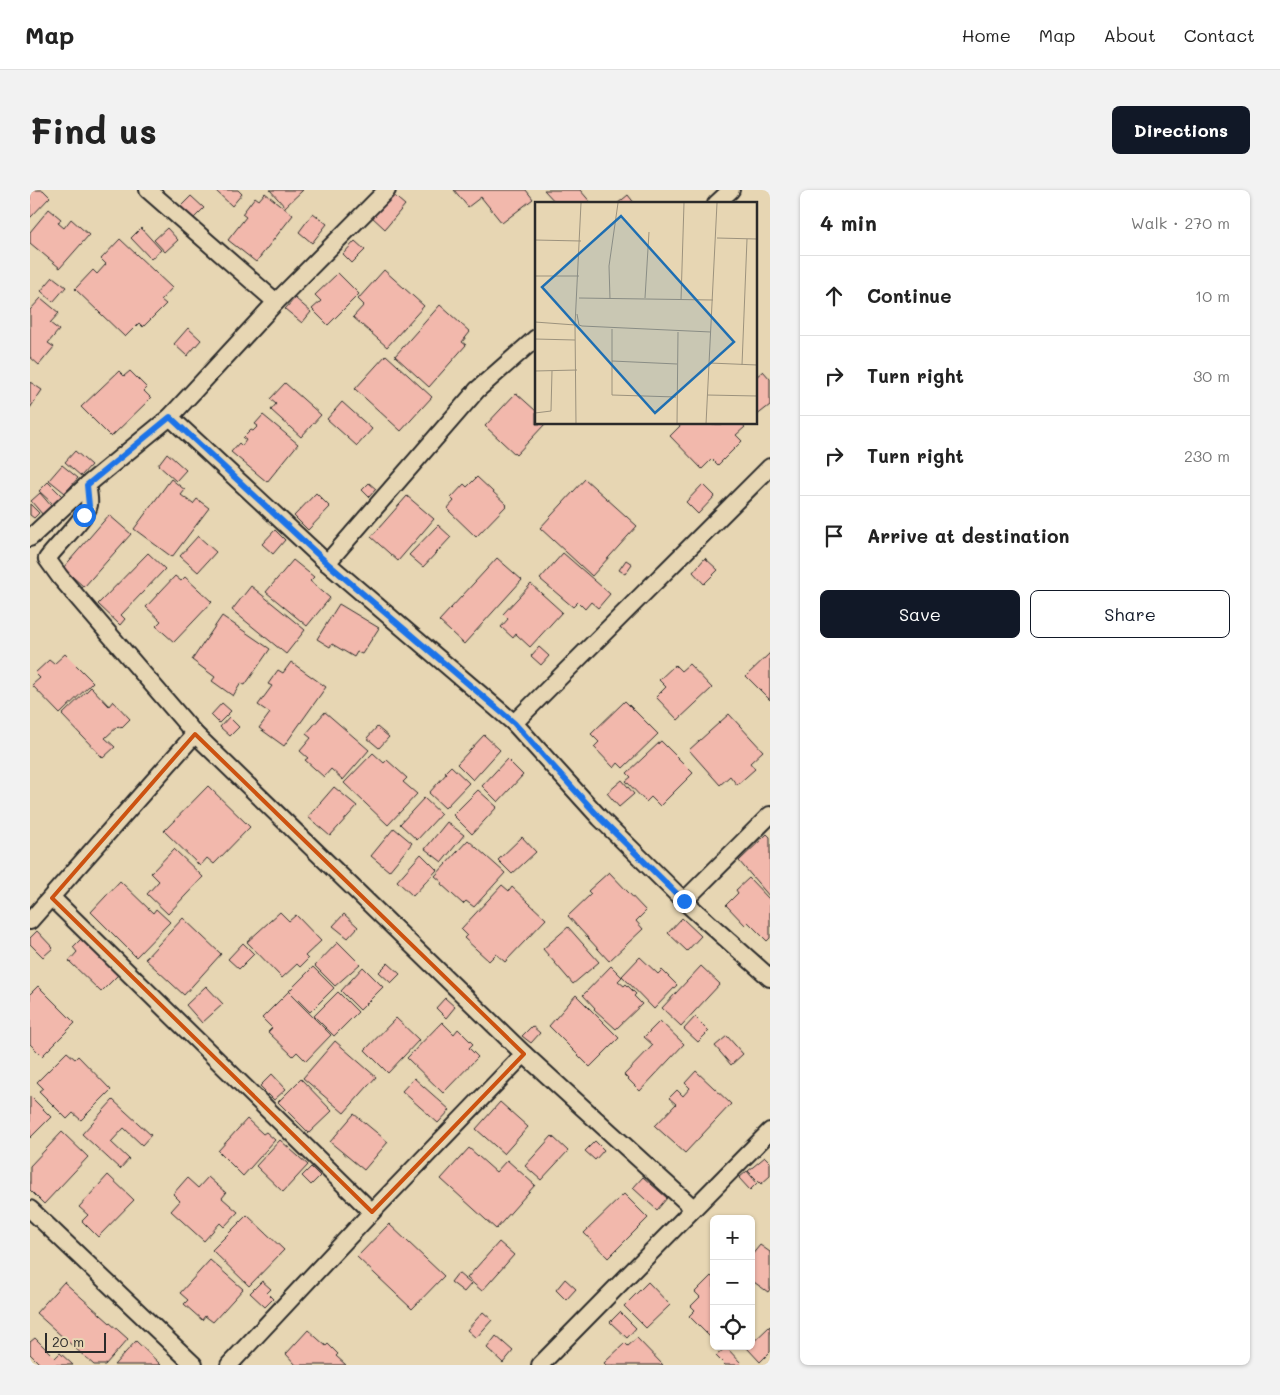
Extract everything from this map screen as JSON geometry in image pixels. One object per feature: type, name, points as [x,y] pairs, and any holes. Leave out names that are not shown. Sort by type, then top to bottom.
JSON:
[{"type":"street","points":[[148,190],[276,302]]},
{"type":"street","points":[[30,538],[87,485],[170,417],[276,302],[387,190]]},
{"type":"street","points":[[718,202],[731,190]]},
{"type":"street","points":[[327,563],[477,390],[535,339]]},
{"type":"street","points":[[170,417],[327,563],[514,723],[600,818],[684,901],[770,978]]},
{"type":"street","points":[[514,723],[770,467]]},
{"type":"street","points":[[87,485],[89,506],[84,515],[47,559],[60,577],[195,734],[524,1054],[693,1208]]},
{"type":"street","points":[[30,921],[195,734]]},
{"type":"street","points":[[684,901],[770,815]]},
{"type":"street","points":[[52,898],[372,1212]]},
{"type":"street","points":[[229,1365],[372,1212],[524,1054]]},
{"type":"street","points":[[543,1364],[770,1131]]},
{"type":"street","points":[[30,1209],[194,1365]]},
{"type":"highlighted area","points":[[195,734],[524,1054],[372,1212],[52,898]]},
{"type":"building","points":[[30,190],[43,190],[50,197],[30,218]]},
{"type":"building","points":[[217,190],[238,190],[242,194],[232,206]]},
{"type":"building","points":[[270,190],[303,190],[285,207]]},
{"type":"building","points":[[454,190],[526,190],[533,199],[502,223],[481,197],[468,207]]},
{"type":"building","points":[[544,190],[580,190],[590,202],[555,202]]},
{"type":"building","points":[[265,193],[293,215],[256,262],[228,240],[246,217],[242,214],[255,197],[259,200]]},
{"type":"building","points":[[391,193],[405,205],[385,229],[371,216]]},
{"type":"building","points":[[628,195],[633,202],[619,202]]},
{"type":"building","points":[[191,196],[204,208],[193,219],[180,207]]},
{"type":"building","points":[[49,209],[61,219],[58,223],[64,228],[71,219],[89,235],[60,268],[30,243],[30,232]]},
{"type":"building","points":[[313,213],[327,224],[312,243],[299,232]]},
{"type":"building","points":[[141,228],[161,250],[151,259],[131,238]]},
{"type":"building","points":[[167,228],[178,240],[165,252],[154,240]]},
{"type":"building","points":[[120,239],[172,288],[161,300],[166,304],[143,327],[139,323],[125,337],[75,289],[93,270],[97,274],[106,264],[101,259]]},
{"type":"building","points":[[355,241],[365,250],[352,263],[343,254]]},
{"type":"building","points":[[384,270],[424,306],[387,347],[353,317],[364,305],[358,299]]},
{"type":"building","points":[[338,273],[359,294],[328,325],[312,309],[321,301],[315,295]]},
{"type":"building","points":[[53,277],[66,287],[53,302],[41,291]]},
{"type":"building","points":[[41,298],[59,313],[50,323],[59,330],[48,343],[54,347],[39,365],[30,357],[30,310]]},
{"type":"building","points":[[295,298],[311,312],[302,323],[285,309]]},
{"type":"building","points":[[440,305],[470,332],[462,342],[466,345],[429,387],[395,356]]},
{"type":"building","points":[[188,328],[201,340],[187,356],[174,344]]},
{"type":"building","points":[[386,355],[432,397],[401,431],[355,389]]},
{"type":"building","points":[[119,371],[124,376],[130,371],[147,388],[144,391],[151,398],[111,437],[81,407]]},
{"type":"building","points":[[763,371],[770,379],[770,405],[758,414],[758,375]]},
{"type":"building","points":[[30,382],[42,390],[30,408]]},
{"type":"building","points":[[285,383],[321,415],[301,437],[271,410],[276,404],[270,399]]},
{"type":"building","points":[[516,393],[535,410],[535,425],[544,425],[516,455],[485,426]]},
{"type":"building","points":[[342,402],[372,429],[357,446],[327,419]]},
{"type":"building","points":[[263,415],[298,444],[267,482],[231,452],[239,443],[242,446],[246,440],[243,438],[258,426],[255,424]]},
{"type":"building","points":[[681,425],[743,425],[745,427],[736,435],[742,441],[718,465],[712,459],[702,469],[670,436]]},
{"type":"building","points":[[75,451],[91,465],[81,476],[65,462]]},
{"type":"building","points":[[167,453],[186,470],[176,481],[158,465]]},
{"type":"building","points":[[62,465],[78,478],[65,493],[49,480]]},
{"type":"building","points":[[477,477],[507,505],[476,537],[447,509],[454,501],[451,498],[464,484],[467,487]]},
{"type":"building","points":[[171,479],[185,490],[181,495],[193,504],[197,499],[209,508],[172,557],[134,529]]},
{"type":"building","points":[[585,479],[637,526],[592,576],[540,528]]},
{"type":"building","points":[[48,482],[62,496],[54,505],[39,491]]},
{"type":"building","points":[[369,483],[376,489],[369,497],[362,490]]},
{"type":"building","points":[[703,484],[715,496],[698,514],[686,502]]},
{"type":"building","points":[[40,493],[52,507],[43,515],[31,501]]},
{"type":"building","points":[[316,493],[330,507],[308,530],[294,516]]},
{"type":"building","points":[[407,496],[434,519],[398,561],[371,537]]},
{"type":"building","points":[[30,504],[39,513],[34,518],[30,515]]},
{"type":"building","points":[[109,515],[131,534],[84,587],[63,568]]},
{"type":"building","points":[[438,525],[451,537],[423,567],[409,555]]},
{"type":"building","points":[[275,530],[285,540],[273,554],[262,544]]},
{"type":"building","points":[[198,536],[216,552],[198,572],[180,556]]},
{"type":"building","points":[[148,553],[165,569],[121,615],[125,619],[120,625],[98,604]]},
{"type":"building","points":[[563,553],[610,594],[598,608],[591,602],[585,609],[578,602],[573,607],[540,579]]},
{"type":"building","points":[[497,558],[522,580],[464,644],[439,621]]},
{"type":"building","points":[[705,558],[718,570],[704,584],[693,572]]},
{"type":"building","points":[[293,560],[314,577],[310,581],[330,598],[307,626],[266,592]]},
{"type":"building","points":[[626,560],[632,564],[625,574],[619,570]]},
{"type":"building","points":[[175,576],[181,581],[185,577],[212,602],[174,642],[156,626],[161,621],[146,607]]},
{"type":"building","points":[[531,584],[562,612],[530,647],[516,634],[513,638],[501,627],[508,619],[503,614]]},
{"type":"building","points":[[251,586],[305,630],[286,654],[232,610]]},
{"type":"building","points":[[339,604],[379,628],[362,654],[357,652],[354,657],[332,644],[330,647],[317,639]]},
{"type":"building","points":[[222,616],[270,649],[245,685],[241,683],[233,696],[212,681],[215,677],[192,660]]},
{"type":"building","points":[[539,647],[549,656],[541,665],[531,656]]},
{"type":"building","points":[[770,653],[770,700],[746,676]]},
{"type":"building","points":[[65,654],[93,682],[60,714],[32,685],[40,678],[35,673],[49,660],[54,664]]},
{"type":"building","points":[[291,662],[326,687],[284,746],[259,728],[270,713],[258,705],[272,686],[268,684],[278,670],[283,673]]},
{"type":"building","points":[[689,664],[712,688],[678,720],[656,697],[666,687],[659,680],[675,665],[681,671]]},
{"type":"building","points":[[91,687],[109,706],[113,701],[130,719],[121,728],[118,726],[105,738],[115,747],[103,758],[62,715]]},
{"type":"building","points":[[625,701],[658,734],[623,768],[618,763],[614,768],[594,747],[599,742],[591,734]]},
{"type":"building","points":[[222,703],[231,711],[219,723],[211,715]]},
{"type":"building","points":[[325,712],[369,750],[343,780],[331,769],[324,777],[305,760],[308,758],[300,751],[311,738],[306,734]]},
{"type":"building","points":[[729,714],[763,751],[750,763],[755,769],[737,785],[730,776],[720,785],[689,750]]},
{"type":"building","points":[[229,717],[239,727],[230,736],[220,727]]},
{"type":"building","points":[[377,727],[389,737],[379,748],[367,738]]},
{"type":"building","points":[[484,735],[500,750],[473,780],[457,764]]},
{"type":"building","points":[[661,741],[693,773],[660,806],[651,797],[646,802],[626,781],[631,777],[627,773]]},
{"type":"building","points":[[373,753],[384,763],[387,760],[407,778],[403,782],[417,794],[388,825],[344,783]]},
{"type":"building","points":[[507,759],[523,775],[498,802],[482,786]]},
{"type":"building","points":[[451,766],[469,783],[445,808],[429,793]]},
{"type":"building","points":[[622,780],[634,794],[619,807],[607,793]]},
{"type":"building","points":[[208,786],[250,827],[214,864],[207,858],[200,866],[164,831]]},
{"type":"building","points":[[334,787],[357,806],[330,836],[308,817]]},
{"type":"building","points":[[478,790],[497,807],[472,834],[453,815]]},
{"type":"building","points":[[424,798],[441,814],[417,840],[400,824]]},
{"type":"building","points":[[447,822],[464,835],[442,862],[425,849]]},
{"type":"building","points":[[394,828],[412,843],[389,871],[371,856]]},
{"type":"building","points":[[767,834],[770,837],[770,897],[739,861]]},
{"type":"building","points":[[522,837],[536,852],[512,874],[498,860]]},
{"type":"building","points":[[468,840],[505,873],[474,907],[466,901],[463,904],[435,876]]},
{"type":"building","points":[[174,849],[203,877],[168,914],[147,894],[159,881],[151,873]]},
{"type":"building","points":[[421,854],[437,870],[413,896],[397,881]]},
{"type":"building","points":[[609,872],[646,911],[636,921],[643,929],[609,961],[568,916],[591,894],[588,891]]},
{"type":"building","points":[[749,878],[770,900],[770,938],[767,941],[748,922],[745,925],[726,905],[738,893],[736,890]]},
{"type":"building","points":[[120,881],[153,913],[156,909],[170,922],[136,957],[91,912]]},
{"type":"building","points":[[502,885],[509,891],[512,887],[546,919],[505,962],[496,954],[489,961],[464,938],[467,935],[461,929]]},
{"type":"building","points":[[280,912],[289,921],[296,915],[321,941],[305,956],[308,959],[300,967],[297,964],[282,978],[247,942]]},
{"type":"building","points":[[344,914],[358,927],[348,938],[333,926]]},
{"type":"building","points":[[183,918],[221,954],[184,995],[145,959]]},
{"type":"building","points":[[682,918],[701,936],[687,951],[668,933]]},
{"type":"building","points":[[568,927],[599,962],[573,984],[543,949]]},
{"type":"building","points":[[37,931],[53,948],[43,957],[30,944],[30,938]]},
{"type":"building","points":[[84,936],[121,972],[101,992],[69,961],[77,952],[73,947]]},
{"type":"building","points":[[338,942],[360,964],[335,986],[315,966]]},
{"type":"building","points":[[243,943],[254,954],[239,969],[228,959]]},
{"type":"building","points":[[640,957],[658,974],[662,970],[677,985],[654,1009],[622,976]]},
{"type":"building","points":[[388,963],[400,974],[391,983],[379,972]]},
{"type":"building","points":[[611,966],[622,977],[618,981],[624,986],[626,984],[636,994],[634,996],[642,1004],[616,1029],[594,1009],[583,995]]},
{"type":"building","points":[[701,966],[720,984],[681,1026],[662,1008]]},
{"type":"building","points":[[313,967],[334,988],[310,1012],[289,991]]},
{"type":"building","points":[[363,967],[383,987],[360,1010],[341,991]]},
{"type":"building","points":[[38,986],[75,1023],[42,1056],[30,1044],[30,994]]},
{"type":"building","points":[[206,986],[223,1004],[202,1023],[186,1005]]},
{"type":"building","points":[[288,992],[331,1035],[306,1061],[297,1052],[293,1056],[268,1032],[272,1028],[262,1018]]},
{"type":"building","points":[[338,992],[358,1012],[334,1036],[314,1016]]},
{"type":"building","points":[[576,995],[619,1038],[590,1067],[549,1026]]},
{"type":"building","points":[[445,998],[455,1007],[446,1018],[436,1008]]},
{"type":"building","points":[[695,1017],[709,1031],[698,1042],[684,1029]]},
{"type":"building","points":[[396,1018],[419,1040],[388,1073],[365,1050]]},
{"type":"building","points":[[660,1021],[684,1044],[640,1091],[624,1075],[653,1045],[644,1037]]},
{"type":"building","points":[[442,1022],[454,1034],[458,1029],[473,1044],[469,1048],[478,1057],[443,1093],[407,1058]]},
{"type":"building","points":[[532,1026],[540,1033],[531,1043],[522,1036]]},
{"type":"building","points":[[727,1036],[743,1054],[731,1065],[715,1046]]},
{"type":"building","points":[[335,1041],[376,1077],[344,1113],[303,1078]]},
{"type":"building","points":[[67,1052],[75,1059],[78,1056],[111,1090],[81,1120],[73,1113],[67,1119],[39,1091],[43,1088],[37,1082]]},
{"type":"building","points":[[696,1071],[731,1104],[685,1153],[655,1126],[676,1104],[669,1098],[677,1090],[683,1096],[690,1088],[685,1083]]},
{"type":"building","points":[[272,1074],[286,1089],[274,1100],[260,1086]]},
{"type":"building","points":[[414,1078],[450,1110],[438,1123],[402,1091]]},
{"type":"building","points":[[301,1079],[332,1111],[309,1133],[278,1102]]},
{"type":"building","points":[[30,1096],[51,1117],[30,1138]]},
{"type":"building","points":[[113,1100],[151,1135],[142,1145],[124,1128],[111,1142],[129,1159],[120,1169],[82,1134]]},
{"type":"building","points":[[500,1102],[528,1127],[504,1154],[476,1129]]},
{"type":"building","points":[[354,1114],[388,1142],[364,1170],[330,1142]]},
{"type":"building","points":[[247,1119],[263,1134],[266,1132],[275,1140],[243,1176],[218,1151]]},
{"type":"building","points":[[62,1132],[88,1157],[44,1204],[30,1190],[30,1166]]},
{"type":"building","points":[[552,1136],[568,1151],[541,1180],[525,1166]]},
{"type":"building","points":[[280,1140],[308,1165],[283,1192],[256,1166]]},
{"type":"building","points":[[595,1141],[604,1150],[595,1160],[585,1151]]},
{"type":"building","points":[[469,1148],[496,1172],[507,1160],[535,1185],[496,1229],[441,1179]]},
{"type":"building","points":[[765,1157],[770,1162],[770,1176],[761,1184],[748,1171]]},
{"type":"building","points":[[311,1167],[320,1176],[311,1185],[302,1176]]},
{"type":"building","points":[[747,1171],[757,1183],[750,1190],[739,1178]]},
{"type":"building","points":[[108,1175],[134,1200],[98,1237],[82,1221],[88,1215],[79,1207]]},
{"type":"building","points":[[208,1177],[226,1193],[222,1198],[238,1212],[224,1227],[220,1223],[204,1241],[171,1211],[180,1201],[173,1194],[187,1178],[198,1188]]},
{"type":"building","points":[[643,1177],[667,1198],[657,1210],[633,1188]]},
{"type":"building","points":[[624,1194],[648,1218],[608,1258],[584,1233]]},
{"type":"building","points":[[247,1215],[284,1250],[249,1286],[212,1250]]},
{"type":"building","points":[[389,1224],[444,1276],[412,1309],[357,1257]]},
{"type":"building","points":[[499,1242],[514,1255],[482,1291],[467,1278]]},
{"type":"building","points":[[760,1245],[770,1252],[770,1289],[768,1292],[755,1283],[755,1251]]},
{"type":"building","points":[[210,1260],[243,1289],[213,1322],[205,1316],[202,1320],[184,1304],[188,1300],[180,1293]]},
{"type":"building","points":[[458,1273],[471,1284],[464,1292],[451,1282]]},
{"type":"building","points":[[710,1277],[710,1337],[689,1316],[695,1310],[691,1306],[700,1297],[695,1292]]},
{"type":"building","points":[[565,1279],[576,1289],[566,1300],[556,1290]]},
{"type":"building","points":[[262,1281],[271,1289],[267,1293],[273,1299],[265,1307],[250,1293]]},
{"type":"building","points":[[64,1282],[128,1339],[105,1365],[94,1365],[36,1313]]},
{"type":"building","points":[[648,1282],[670,1305],[646,1328],[624,1306]]},
{"type":"building","points":[[483,1312],[492,1320],[476,1338],[467,1330]]},
{"type":"building","points":[[620,1312],[636,1328],[627,1338],[610,1322]]},
{"type":"building","points":[[770,1326],[770,1352],[760,1362],[749,1350],[755,1350],[755,1340]]},
{"type":"building","points":[[308,1330],[326,1346],[328,1344],[338,1354],[336,1356],[346,1365],[296,1365],[286,1354]]},
{"type":"building","points":[[496,1336],[513,1351],[503,1363],[487,1348]]},
{"type":"building","points":[[35,1338],[55,1358],[60,1353],[73,1365],[41,1365],[30,1354],[30,1342]]},
{"type":"building","points":[[637,1338],[663,1365],[606,1365],[604,1363],[625,1343],[628,1346]]},
{"type":"building","points":[[136,1341],[161,1365],[114,1365]]},
{"type":"building","points":[[723,1350],[729,1350],[741,1363],[739,1365],[725,1365],[716,1356]]},
{"type":"route","points":[[84,515],[89,506],[87,485],[170,417],[327,563],[406,633],[514,723],[600,818],[684,901]]}]
